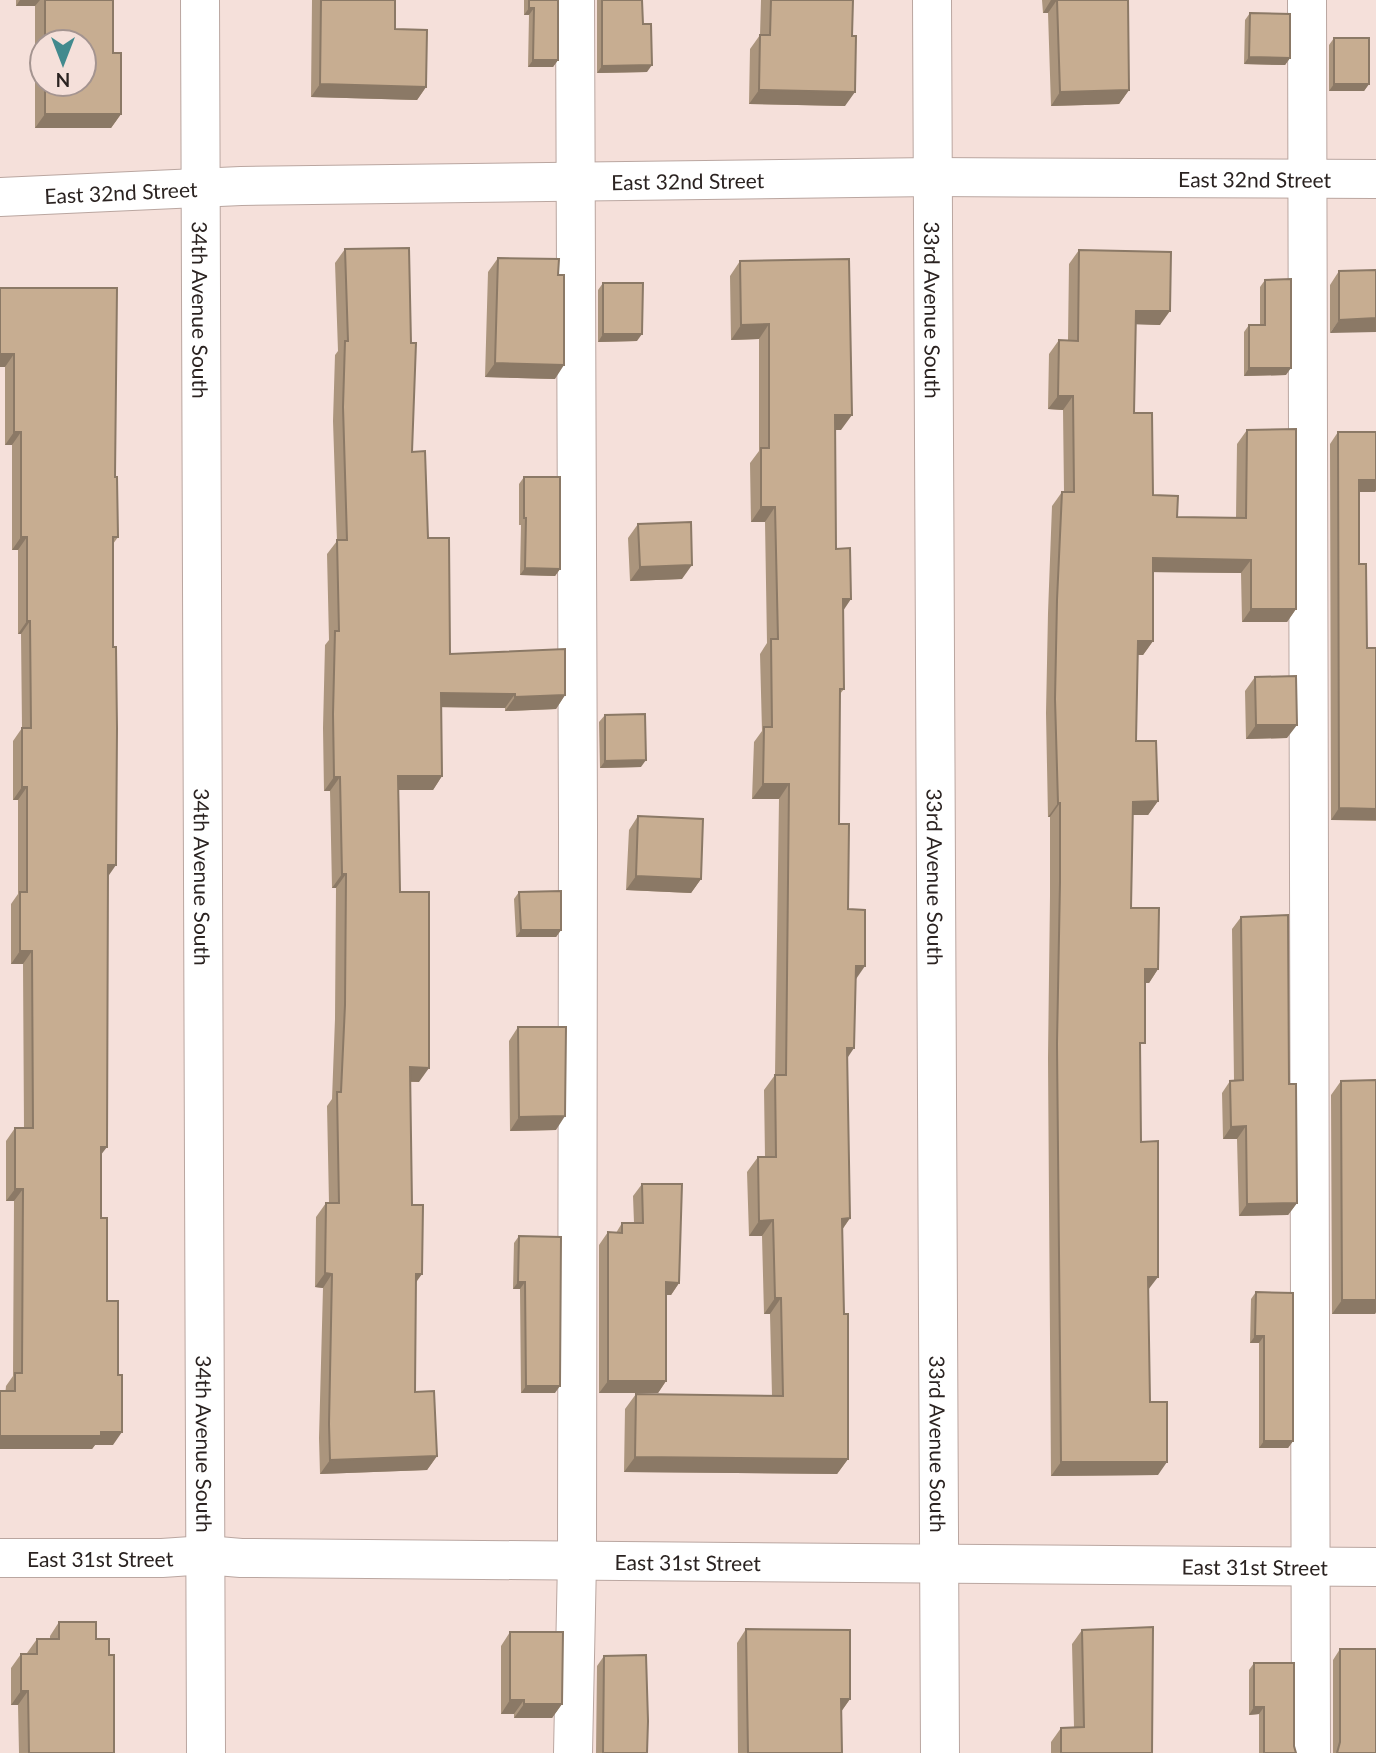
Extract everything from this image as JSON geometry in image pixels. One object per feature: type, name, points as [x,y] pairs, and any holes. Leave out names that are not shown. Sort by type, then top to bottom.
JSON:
[{"type":"street","name":"34th Avenue South","points":[[200,0],[206,1753]]},
{"type":"street","points":[[573,1753],[577,1560],[575,0]]},
{"type":"street","name":"33rd Avenue South","points":[[932,0],[940,1753]]},
{"type":"street","points":[[1307,0],[1311,1753]]},
{"type":"street","name":"East 32nd Street","points":[[0,197],[200,188],[932,177],[1376,179]]},
{"type":"street","name":"East 31st Street","points":[[0,1558],[162,1558],[206,1555],[241,1558],[1376,1567]]},
{"type":"building","points":[[45,0],[113,0],[113,53],[121,53],[121,114],[45,114],[45,98],[98,98],[98,28],[45,28]]},
{"type":"building","points":[[321,0],[395,0],[395,29],[427,30],[426,87],[320,84]]},
{"type":"building","points":[[529,0],[558,0],[558,60],[533,60],[534,8],[529,8]]},
{"type":"building","points":[[602,0],[642,0],[643,24],[651,24],[652,65],[602,66]]},
{"type":"building","points":[[771,0],[853,0],[852,36],[856,36],[855,92],[759,90],[760,35],[770,35]]},
{"type":"building","points":[[1057,0],[1128,0],[1129,90],[1060,92]]},
{"type":"building","points":[[1250,13],[1290,14],[1290,58],[1249,57]]},
{"type":"building","points":[[1334,38],[1369,38],[1369,84],[1334,84]]},
{"type":"building","points":[[409,248],[411,343],[416,343],[412,452],[425,451],[428,538],[449,538],[450,654],[565,649],[565,695],[515,697],[515,694],[441,693],[442,776],[398,776],[400,892],[429,892],[429,1068],[410,1067],[412,1205],[423,1205],[422,1274],[416,1274],[415,1392],[434,1391],[437,1456],[330,1460],[332,1274],[325,1273],[326,1203],[339,1203],[337,1092],[341,1092],[345,1005],[346,874],[342,874],[340,777],[334,777],[333,714],[335,631],[339,631],[337,540],[347,540],[343,407],[345,341],[348,341],[345,249]]},
{"type":"building","points":[[1079,250],[1171,252],[1170,311],[1136,311],[1134,413],[1152,413],[1153,495],[1178,496],[1177,517],[1246,518],[1247,430],[1296,429],[1296,609],[1251,609],[1251,560],[1153,558],[1153,641],[1138,641],[1136,741],[1156,741],[1158,801],[1133,802],[1131,908],[1159,908],[1158,969],[1145,969],[1145,1043],[1140,1043],[1141,1142],[1158,1141],[1158,1277],[1148,1277],[1150,1402],[1167,1402],[1167,1462],[1061,1462],[1057,1044],[1060,803],[1055,699],[1062,492],[1074,492],[1073,396],[1058,396],[1059,340],[1078,341]]},
{"type":"building","points":[[498,258],[559,259],[558,275],[564,275],[564,365],[495,363]]},
{"type":"building","points":[[849,259],[852,415],[835,415],[836,549],[850,548],[851,599],[843,599],[844,689],[840,689],[839,824],[849,824],[848,909],[865,910],[865,966],[856,966],[854,1048],[847,1048],[850,1218],[842,1219],[844,1314],[848,1314],[848,1459],[635,1457],[636,1394],[783,1396],[781,1298],[775,1298],[773,1220],[759,1221],[758,1157],[776,1157],[775,1075],[786,1075],[789,784],[763,784],[764,727],[772,727],[771,639],[778,639],[775,507],[761,507],[761,448],[769,448],[769,324],[741,325],[740,261]]},
{"type":"building","points":[[1376,270],[1376,318],[1339,320],[1339,271]]},
{"type":"building","points":[[1291,279],[1291,368],[1249,368],[1249,325],[1265,325],[1265,280]]},
{"type":"building","points":[[603,283],[643,283],[642,334],[603,334]]},
{"type":"building","points":[[0,288],[117,288],[115,477],[118,537],[113,537],[113,647],[116,647],[117,728],[116,865],[108,865],[107,1147],[101,1147],[101,1218],[107,1218],[107,1301],[118,1301],[118,1375],[122,1375],[122,1432],[101,1432],[101,1436],[0,1436],[0,1391],[15,1391],[15,1373],[22,1373],[23,1189],[15,1189],[15,1128],[33,1128],[32,951],[20,951],[20,892],[27,892],[27,787],[22,787],[22,728],[31,728],[27,537],[21,537],[21,432],[14,432],[14,354],[0,354]]},
{"type":"building","points":[[1338,432],[1376,432],[1376,480],[1359,480],[1359,564],[1366,564],[1367,648],[1376,648],[1376,809],[1339,808]]},
{"type":"building","points":[[524,477],[560,477],[560,569],[525,568]]},
{"type":"building","points":[[691,522],[692,565],[640,567],[638,524]]},
{"type":"building","points":[[1296,676],[1297,725],[1256,725],[1255,677]]},
{"type":"building","points":[[645,714],[646,760],[605,761],[605,715]]},
{"type":"building","points":[[638,816],[703,819],[701,879],[636,876]]},
{"type":"building","points":[[561,891],[561,930],[521,930],[519,892]]},
{"type":"building","points":[[1288,915],[1289,1084],[1296,1084],[1297,1203],[1247,1204],[1246,1126],[1231,1127],[1230,1081],[1243,1080],[1241,917]]},
{"type":"building","points":[[518,1027],[566,1027],[565,1116],[519,1117]]},
{"type":"building","points":[[1376,1080],[1376,1300],[1342,1300],[1341,1081]]},
{"type":"building","points":[[642,1184],[682,1184],[679,1283],[666,1282],[666,1381],[608,1381],[608,1232],[622,1233],[622,1223],[643,1223]]},
{"type":"building","points":[[519,1236],[561,1237],[560,1386],[526,1386],[525,1282],[518,1282]]},
{"type":"building","points":[[1256,1292],[1293,1293],[1293,1441],[1264,1441],[1264,1336],[1255,1336]]},
{"type":"building","points":[[59,1622],[96,1622],[96,1639],[109,1639],[109,1655],[114,1655],[114,1753],[29,1753],[28,1691],[21,1691],[21,1654],[37,1654],[37,1639],[59,1639]]},
{"type":"building","points":[[1153,1627],[1152,1753],[1061,1753],[1061,1728],[1084,1727],[1082,1630]]},
{"type":"building","points":[[746,1629],[850,1630],[850,1699],[841,1699],[842,1753],[748,1753]]},
{"type":"building","points":[[510,1632],[563,1632],[562,1704],[524,1704],[524,1700],[510,1700]]},
{"type":"building","points":[[1340,1649],[1376,1649],[1376,1753],[1337,1753],[1340,1742]]},
{"type":"building","points":[[646,1655],[647,1753],[603,1753],[604,1656]]},
{"type":"building","points":[[1254,1663],[1294,1663],[1296,1753],[1264,1753],[1264,1707],[1254,1707]]}]
